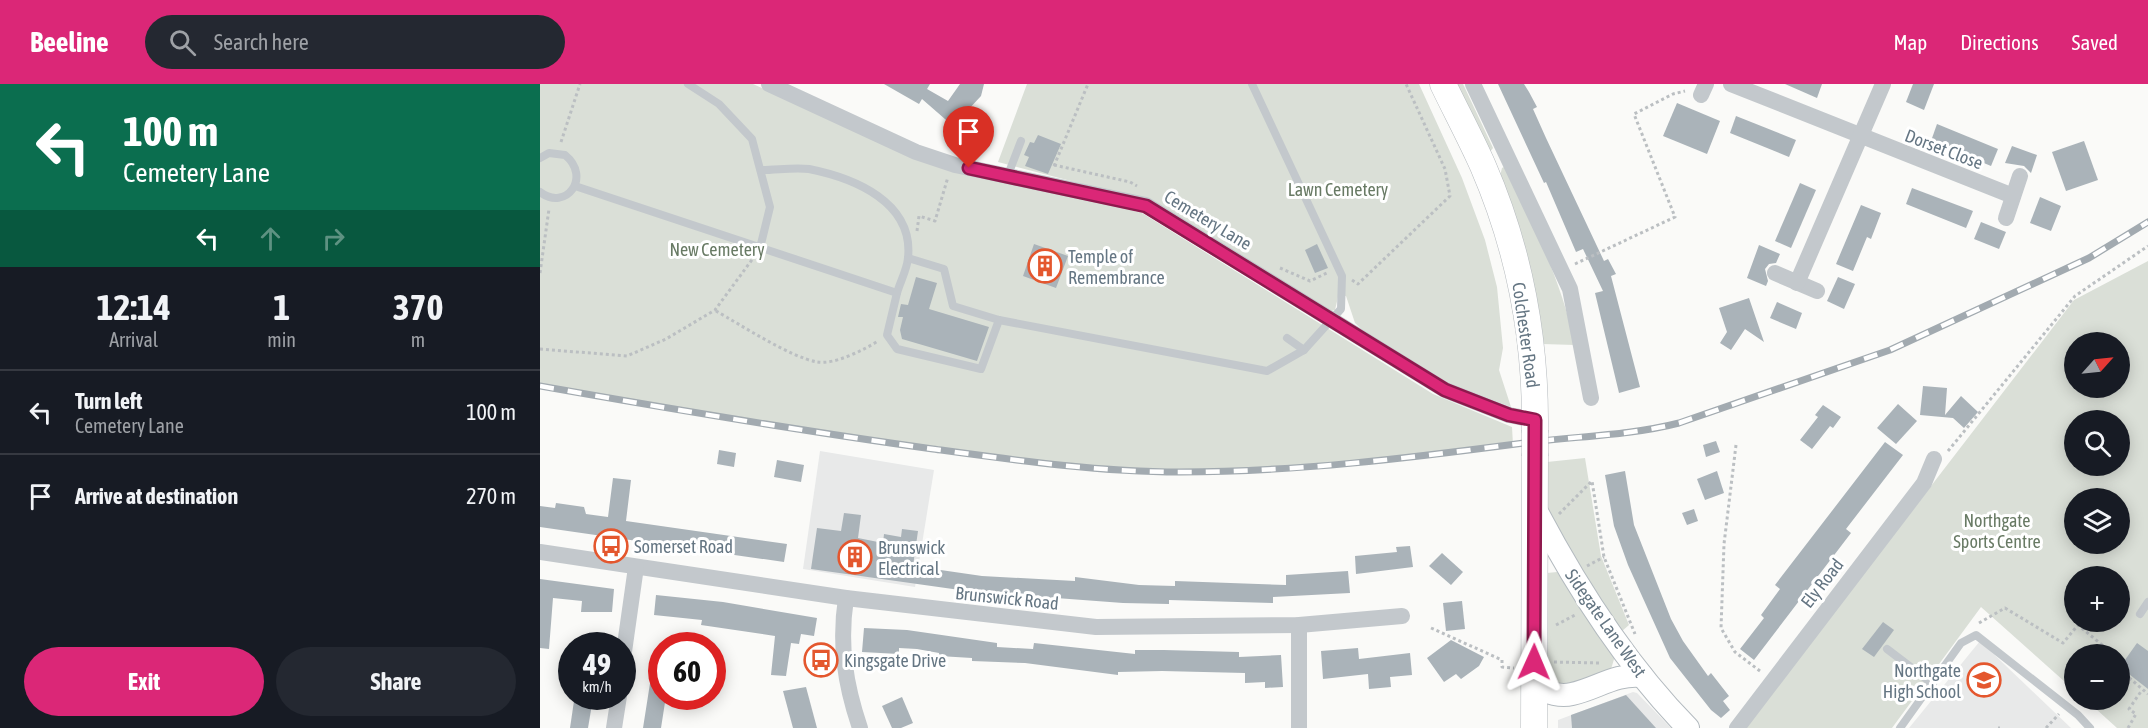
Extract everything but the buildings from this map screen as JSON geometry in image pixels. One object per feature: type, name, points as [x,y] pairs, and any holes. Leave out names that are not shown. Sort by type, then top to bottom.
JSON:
[{"type":"main road","name":"Colchester Road","points":[[1443,84],[1483,167],[1507,233],[1524,300],[1534,385],[1535,456],[1547,513],[1528,679],[1535,728]]},
{"type":"street","name":"Cemetery Lane","points":[[769,84],[916,152],[955,165],[1146,206],[1445,390],[1535,425]]},
{"type":"street","points":[[1473,84],[1570,290],[1591,398]]},
{"type":"street","name":"Dorset Close","points":[[1731,84],[1860,138],[2013,196]]},
{"type":"street","points":[[1797,283],[1883,84]]},
{"type":"street","points":[[1483,167],[1505,153]]},
{"type":"street","points":[[2006,218],[2020,176]]},
{"type":"street","points":[[1775,273],[1817,291]]},
{"type":"street","name":"Ely Road","points":[[1737,728],[1924,483],[1941,455]]},
{"type":"street","name":"Sidegate Lane West","points":[[1547,513],[1571,575],[1642,676],[1688,728]]},
{"type":"street","name":"Brunswick Road","points":[[540,552],[846,598],[1096,627],[1299,626],[1402,616]]},
{"type":"street","points":[[627,632],[636,567]]},
{"type":"street","points":[[846,598],[842,636],[844,668],[848,694],[860,728]]},
{"type":"street","points":[[1299,626],[1299,728]]},
{"type":"street","name":"Colchester Road","points":[[1528,679],[1558,695],[1572,694],[1620,677],[1642,676]]},
{"type":"street","name":"Colchester Road","points":[[1535,728],[1548,713],[1572,694]]},
{"type":"street","points":[[614,728],[616,710]]},
{"type":"lane","points":[[688,84],[719,104],[752,139],[770,207],[760,248]]},
{"type":"lane","points":[[911,259],[944,268],[953,306],[999,320],[1267,371],[1304,350],[1341,309],[1342,276],[1252,84]]},
{"type":"lane","points":[[1008,175],[1021,141]]},
{"type":"lane","points":[[540,158],[549,153],[558,153],[566,155],[576,167],[575,186],[563,196],[550,198],[540,192]]},
{"type":"lane","points":[[762,170],[807,169],[864,186],[894,208],[905,231],[911,259],[897,293],[887,335],[897,349],[981,369],[999,320]]},
{"type":"lane","points":[[575,186],[897,293]]},
{"type":"lane","points":[[1287,338],[1304,350]]},
{"type":"lane","points":[[2140,614],[2148,602]]},
{"type":"lane","points":[[1900,728],[1962,643],[1976,635],[2064,704]]},
{"type":"lane","points":[[1887,649],[1933,684]]},
{"type":"lane","points":[[2070,710],[2090,728]]},
{"type":"path","points":[[558,153],[580,84]]},
{"type":"path","points":[[1051,172],[1088,84]]},
{"type":"path","points":[[1342,276],[1358,284],[1450,196],[1445,169],[1406,84]]},
{"type":"path","points":[[1566,268],[1675,217],[1634,114],[1672,94],[1700,90]]},
{"type":"path","points":[[911,259],[919,216],[935,221],[951,170]]},
{"type":"path","points":[[540,273],[550,198]]},
{"type":"path","points":[[1941,455],[2075,296],[2148,246]]},
{"type":"path","points":[[540,349],[627,356],[666,339],[715,310],[760,248]]},
{"type":"path","points":[[715,310],[777,345],[818,362],[860,353],[887,335]]},
{"type":"path","points":[[1736,445],[1725,544],[1721,628],[1735,652],[1772,681]]},
{"type":"path","points":[[1547,513],[1592,481],[1604,557],[1637,639]]},
{"type":"path","points":[[1583,568],[1604,557]]},
{"type":"path","points":[[1431,628],[1502,660],[1502,667],[1528,679]]},
{"type":"path","points":[[1555,662],[1609,663]]},
{"type":"path","points":[[2130,679],[2148,694]]},
{"type":"path","points":[[2128,728],[2136,714],[2129,709],[2142,690]]},
{"type":"path","points":[[2046,728],[2064,708]]},
{"type":"shaded area","points":[[820,451],[934,470],[915,587],[803,569]]},
{"type":"shaded area","name":"Northgate High School","points":[[1980,641],[2071,728],[1909,728]]},
{"type":"shaded area","points":[[1633,692],[1637,693],[1671,728],[1558,728],[1558,720]]},
{"type":"green space","name":"New Cemetery","points":[[540,84],[753,84],[898,150],[1142,213],[1433,394],[1512,427],[1513,445],[1430,456],[1263,470],[1179,472],[1118,470],[1026,461],[885,442],[540,386]]},
{"type":"green space","name":"Lawn Cemetery","points":[[1027,84],[1419,84],[1462,178],[1485,240],[1497,287],[1503,348],[1499,370],[1511,407],[1445,382],[1371,338],[1355,323],[1346,296],[1338,297],[1335,310],[1331,311],[1156,203],[998,162]]},
{"type":"green space","points":[[1457,84],[1463,84],[1493,148],[1489,153]]},
{"type":"green space","points":[[1506,166],[1555,276],[1575,345],[1542,344],[1500,176],[1502,168]]},
{"type":"green space","name":"Northgate Sports Centre","points":[[2148,261],[2148,728],[2117,728],[2097,710],[2130,710],[2130,644],[2064,644],[2064,681],[1981,607],[1892,728],[1745,728],[2074,300]]},
{"type":"green space","points":[[1585,458],[1601,556],[1629,625],[1622,631],[1566,552],[1550,518],[1547,504],[1547,462]]},
{"type":"green space","points":[[1557,572],[1615,656],[1611,669],[1566,688],[1550,682],[1546,674],[1544,577],[1547,573]]},
{"type":"railway","points":[[540,386],[834,435],[1087,468],[1180,472],[1267,470],[1395,459],[1621,433],[1679,423],[1890,350],[2089,258],[2148,222]]},
{"type":"place","name":"Temple of Remembrance","points":[[1045,266]]},
{"type":"place","name":"Somerset Road","points":[[611,546]]},
{"type":"place","name":"Brunswick Electrical","points":[[855,557]]},
{"type":"place","name":"Kingsgate Drive","points":[[821,660]]},
{"type":"place","name":"Northgate High School","points":[[1984,680]]},
{"type":"route","points":[[969,168],[1047,182],[1146,206],[1445,390],[1509,415],[1535,420],[1534,662]]}]
